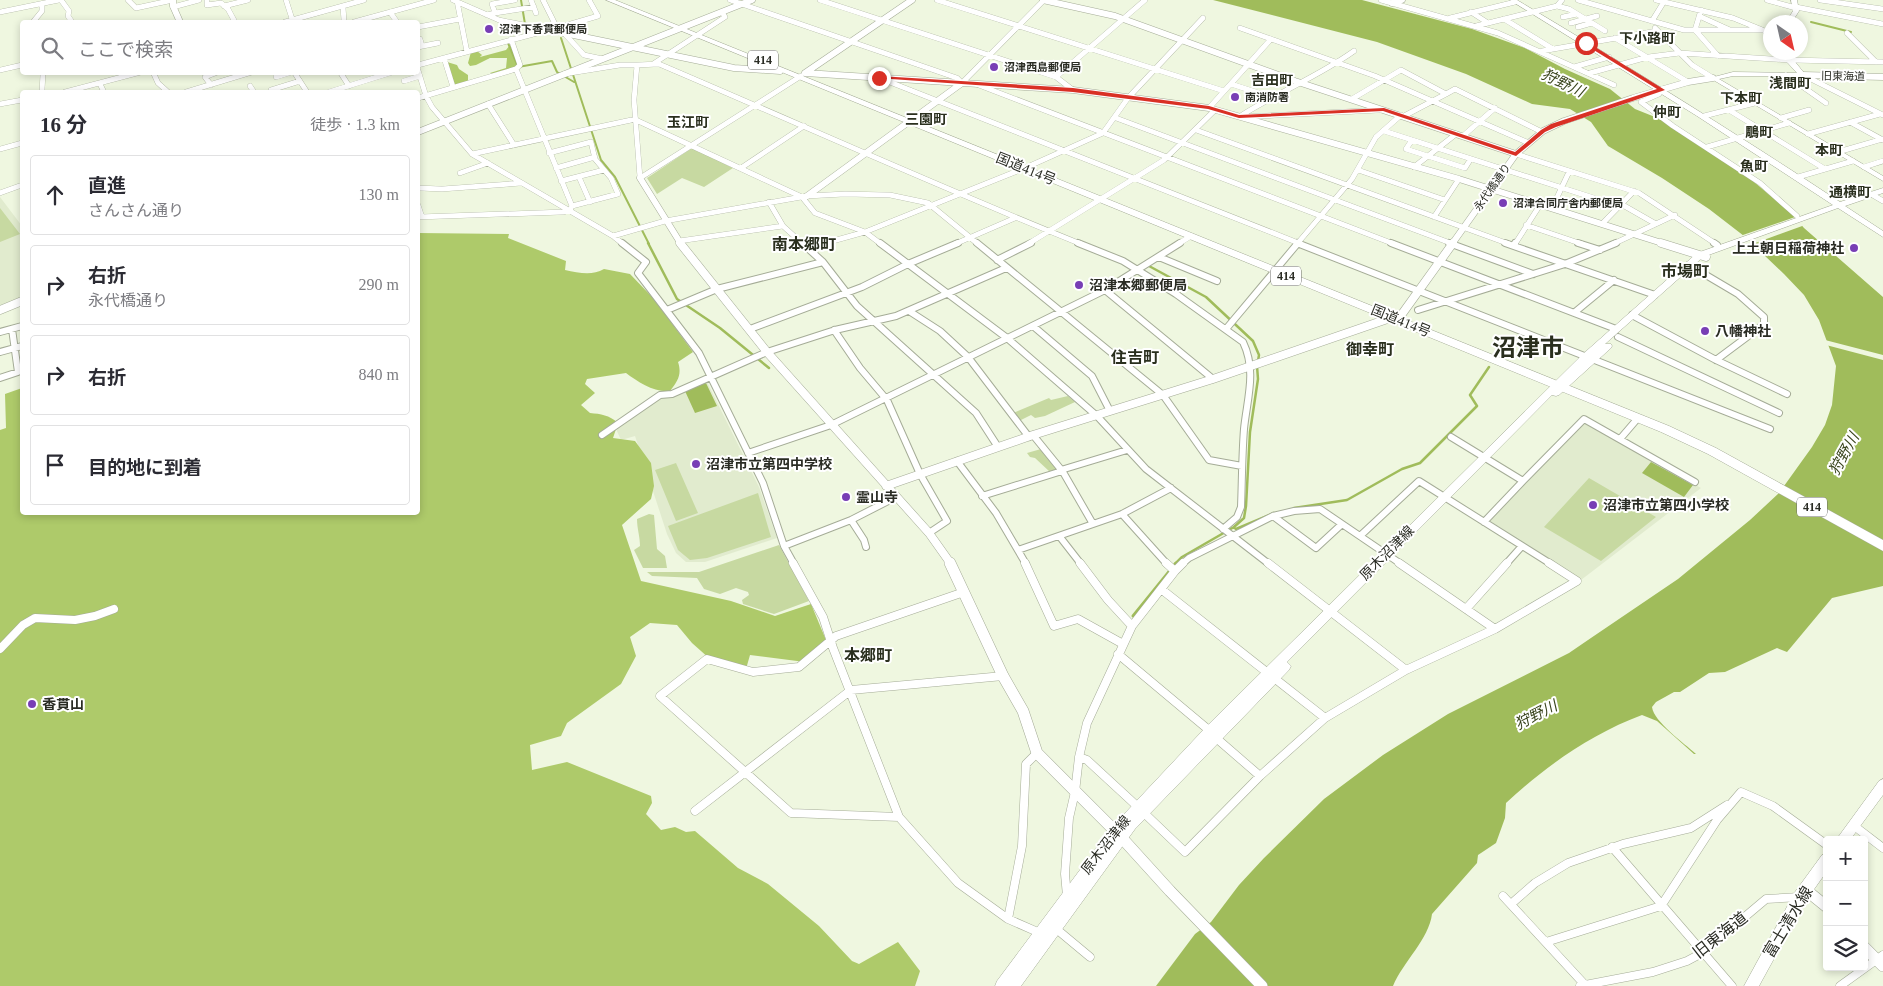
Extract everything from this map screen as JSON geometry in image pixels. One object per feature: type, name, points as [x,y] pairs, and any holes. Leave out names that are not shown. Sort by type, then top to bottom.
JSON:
[{"type":"highway","name":"国道414号","points":[[609,0],[801,76],[1686,438],[1883,546]]},
{"type":"highway","name":"国道414号","points":[[617,0],[681,28]]},
{"type":"main road","points":[[1514,1],[1704,116],[1883,235]]},
{"type":"main road","points":[[1788,60],[1803,75]]},
{"type":"main road","points":[[1713,78],[1733,74],[1803,75]]},
{"type":"main road","points":[[1713,78],[1883,179]]},
{"type":"main road","name":"原木沼津線","points":[[1635,316],[1655,295],[1703,256],[1722,246],[1804,218],[1878,197],[1883,190]]},
{"type":"main road","name":"原木沼津線","points":[[1002,986],[1040,933],[1052,925],[1067,896],[1140,810],[1485,458],[1590,357],[1691,266]]},
{"type":"main road","points":[[1845,836],[1883,785]]},
{"type":"main road","name":"原木沼津線","points":[[1012,986],[1052,925],[1118,834]]},
{"type":"main road","name":"富士清水線","points":[[1751,986],[1803,894],[1823,866]]},
{"type":"street","points":[[0,12],[60,0],[69,11],[68,16],[71,20]]},
{"type":"street","points":[[128,0],[136,8],[199,0]]},
{"type":"street","points":[[207,0],[207,5],[216,3],[224,6],[248,0]]},
{"type":"street","points":[[286,0],[291,20]]},
{"type":"street","points":[[298,20],[364,0]]},
{"type":"street","points":[[361,20],[434,0]]},
{"type":"street","points":[[455,0],[510,23],[555,30],[598,16],[589,0]]},
{"type":"street","points":[[455,0],[467,52]]},
{"type":"street","points":[[495,13],[492,4],[515,0]]},
{"type":"street","points":[[531,0],[536,13]]},
{"type":"street","points":[[543,0],[555,30],[564,34],[734,68],[784,70]]},
{"type":"street","points":[[730,0],[957,78],[962,83]]},
{"type":"street","points":[[420,131],[752,0]]},
{"type":"street","points":[[820,0],[1056,77],[1073,90]]},
{"type":"street","points":[[640,178],[801,76],[912,0]]},
{"type":"street","points":[[937,0],[1224,91]]},
{"type":"street","points":[[804,196],[962,83],[1043,0],[1096,11],[1121,19],[1300,83],[1569,172],[1634,191],[1722,246]]},
{"type":"street","points":[[1056,77],[1145,0]]},
{"type":"street","points":[[1380,0],[1498,33],[1542,51],[1614,85]]},
{"type":"street","points":[[1392,3],[1402,0]]},
{"type":"street","points":[[1558,6],[1562,0]]},
{"type":"street","points":[[1578,0],[1684,30],[1762,30]]},
{"type":"street","points":[[1656,0],[1733,18],[1762,30]]},
{"type":"street","points":[[1767,0],[1883,24]]},
{"type":"street","points":[[1820,0],[1883,10]]},
{"type":"street","points":[[1848,0],[1858,20]]},
{"type":"street","points":[[1868,0],[1872,8]]},
{"type":"street","points":[[1449,18],[1514,1]]},
{"type":"street","points":[[1652,21],[1665,1]]},
{"type":"street","points":[[173,2],[179,20]]},
{"type":"street","points":[[35,20],[42,11],[42,4]]},
{"type":"street","points":[[224,6],[234,20]]},
{"type":"street","points":[[343,6],[344,20]]},
{"type":"street","points":[[1476,26],[1558,6],[1606,30]]},
{"type":"street","points":[[487,15],[534,7]]},
{"type":"street","points":[[1695,30],[1701,10]]},
{"type":"street","points":[[390,12],[396,20]]},
{"type":"street","points":[[653,64],[725,17],[722,12]]},
{"type":"street","points":[[1471,12],[1488,23]]},
{"type":"street","points":[[1563,17],[1577,14]]},
{"type":"street","points":[[1572,23],[1597,16]]},
{"type":"street","points":[[1699,16],[1732,31]]},
{"type":"street","points":[[808,248],[864,232],[931,206],[1025,168],[1104,133],[1128,98],[1203,18]]},
{"type":"street","points":[[1504,18],[1553,49]]},
{"type":"street","points":[[420,27],[460,19]]},
{"type":"street","points":[[1652,21],[1657,31],[1680,54],[1692,65],[1713,78]]},
{"type":"street","points":[[1578,27],[1592,23]]},
{"type":"street","points":[[1511,29],[1518,27]]},
{"type":"street","points":[[1240,28],[1384,80],[1529,142]]},
{"type":"street","points":[[420,64],[547,30]]},
{"type":"street","points":[[1695,30],[1718,56]]},
{"type":"street","points":[[1498,33],[1505,31]]},
{"type":"street","points":[[1542,51],[1657,31]]},
{"type":"street","points":[[1847,33],[1876,62]]},
{"type":"street","points":[[564,34],[584,55],[603,59]]},
{"type":"street","points":[[1615,38],[1688,82]]},
{"type":"street","points":[[420,98],[453,86],[516,69],[520,66],[511,39]]},
{"type":"street","points":[[996,260],[1049,232],[1166,158],[1196,130],[1224,91],[1271,39]]},
{"type":"street","points":[[420,47],[438,43]]},
{"type":"street","points":[[1239,117],[1271,97],[1337,63],[1354,51]]},
{"type":"street","points":[[1590,73],[1648,57],[1680,54],[1763,59]]},
{"type":"street","points":[[444,58],[453,86]]},
{"type":"street","points":[[1574,67],[1609,58]]},
{"type":"street","points":[[1788,60],[1883,62]]},
{"type":"street","points":[[564,74],[576,74],[626,64],[659,64],[1015,218],[1123,261],[1226,329],[1243,342],[1249,352],[1251,365],[1242,466],[1241,507],[1237,517],[1223,528]]},
{"type":"street","points":[[0,70],[20,65]]},
{"type":"street","points":[[637,65],[634,100],[640,178],[665,221],[767,352],[929,532],[952,566],[1004,676],[1023,711],[1037,753],[1118,834],[1262,986]]},
{"type":"street","points":[[516,69],[571,208]]},
{"type":"street","points":[[1352,99],[1401,70],[1446,94]]},
{"type":"street","points":[[42,90],[43,75]]},
{"type":"street","points":[[74,90],[131,75]]},
{"type":"street","points":[[154,75],[158,83],[166,90]]},
{"type":"street","points":[[210,75],[205,77],[211,85]]},
{"type":"street","points":[[193,90],[243,75]]},
{"type":"street","points":[[276,77],[283,75]]},
{"type":"street","points":[[295,75],[306,90]]},
{"type":"street","points":[[342,75],[349,86]]},
{"type":"street","points":[[336,90],[384,75]]},
{"type":"street","points":[[404,80],[415,75]]},
{"type":"street","points":[[420,75],[426,96],[442,122],[460,137],[472,154],[571,208],[613,236],[646,262],[638,273],[699,353],[764,483],[784,546],[824,616],[830,640],[852,690],[899,817],[958,883],[1008,919],[1040,933]]},
{"type":"street","points":[[1786,75],[1826,103]]},
{"type":"street","points":[[1803,75],[1882,114]]},
{"type":"street","name":"旧東海道","points":[[1803,75],[1883,77]]},
{"type":"street","points":[[801,76],[879,78],[1073,90],[1212,109],[1459,179],[1703,256]]},
{"type":"street","points":[[879,78],[1770,429]]},
{"type":"street","name":"永代橋通り","points":[[1393,318],[1402,314],[1516,154],[1543,131],[1633,98],[1688,82],[1713,78]]},
{"type":"street","points":[[271,90],[300,81]]},
{"type":"street","points":[[973,83],[1575,312],[1779,413]]},
{"type":"street","points":[[100,84],[103,90]]},
{"type":"street","points":[[1231,84],[1271,97]]},
{"type":"street","points":[[250,86],[253,90]]},
{"type":"street","points":[[1226,329],[1358,170],[1376,137],[1402,116],[1455,89],[1543,131]]},
{"type":"street","points":[[1662,90],[1659,94],[1642,102],[1673,126],[1760,183],[1804,218]]},
{"type":"street","points":[[0,104],[20,100]]},
{"type":"street","points":[[1704,116],[1755,103]]},
{"type":"street","points":[[488,104],[514,145]]},
{"type":"street","points":[[1463,136],[1496,108]]},
{"type":"street","points":[[1239,117],[1384,110]]},
{"type":"street","points":[[1729,110],[1825,169]]},
{"type":"street","points":[[1781,118],[1809,110]]},
{"type":"street","points":[[1808,134],[1882,114]]},
{"type":"street","points":[[1116,118],[1533,274]]},
{"type":"street","points":[[472,154],[636,119],[804,196],[815,214],[864,232],[949,293],[1007,338],[1096,416],[1146,469],[1406,670]]},
{"type":"street","points":[[1850,122],[1882,140]]},
{"type":"street","points":[[1707,147],[1790,124]]},
{"type":"street","points":[[741,168],[804,126]]},
{"type":"street","points":[[1196,130],[1514,246],[1655,295]]},
{"type":"street","points":[[1384,131],[1504,171],[1620,205],[1656,224]]},
{"type":"street","points":[[1414,167],[1456,134]]},
{"type":"street","points":[[1412,140],[1406,148],[1465,168],[1470,160]]},
{"type":"street","points":[[1838,152],[1882,140]]},
{"type":"street","points":[[420,217],[564,212],[571,208],[618,194],[611,178],[595,157],[591,142],[549,153]]},
{"type":"street","points":[[4,151],[20,144]]},
{"type":"street","points":[[556,168],[595,157]]},
{"type":"street","points":[[1798,177],[1853,161]]},
{"type":"street","points":[[1864,167],[1883,162]]},
{"type":"street","points":[[460,173],[488,163]]},
{"type":"street","points":[[562,182],[604,170]]},
{"type":"street","points":[[1358,170],[1445,200]]},
{"type":"street","points":[[1552,208],[1569,172]]},
{"type":"street","points":[[579,177],[590,202]]},
{"type":"street","points":[[1434,217],[1459,179]]},
{"type":"street","points":[[424,180],[424,188]]},
{"type":"street","points":[[420,188],[442,189],[523,183]]},
{"type":"street","points":[[1,192],[20,186]]},
{"type":"street","points":[[1602,224],[1634,191]]},
{"type":"street","points":[[613,236],[665,221],[804,196],[845,194],[890,195],[928,203],[1163,395],[1209,460],[1242,466]]},
{"type":"street","points":[[769,202],[783,226],[823,262],[847,293],[873,321],[976,413],[998,447]]},
{"type":"street","points":[[1514,246],[1540,205]]},
{"type":"street","points":[[1418,310],[1565,264],[1675,215]]},
{"type":"street","points":[[750,329],[847,293],[878,280],[908,264],[1015,218]]},
{"type":"street","points":[[1526,225],[1600,250]]},
{"type":"street","points":[[679,241],[783,226]]},
{"type":"street","points":[[748,453],[831,425],[1105,290],[1191,236]]},
{"type":"street","points":[[1159,257],[1216,281]]},
{"type":"street","points":[[667,310],[717,289],[823,262]]},
{"type":"street","points":[[1691,266],[1729,288],[1757,309],[1764,317],[1764,323],[1759,328],[1716,360]]},
{"type":"street","points":[[602,435],[660,395],[672,394],[767,352],[834,330],[908,311],[1006,268]]},
{"type":"street","points":[[1575,312],[1614,280]]},
{"type":"street","points":[[1105,290],[1212,378]]},
{"type":"street","points":[[0,310],[20,302]]},
{"type":"street","points":[[908,311],[940,331],[968,357],[1031,436],[1062,471],[1093,524]]},
{"type":"street","points":[[1635,316],[1716,360],[1787,394]]},
{"type":"street","points":[[886,486],[1031,436],[1163,395],[1393,318]]},
{"type":"street","points":[[1032,326],[1092,376],[1110,411]]},
{"type":"street","points":[[0,332],[20,327]]},
{"type":"street","points":[[0,378],[18,372],[12,329]]},
{"type":"street","points":[[834,330],[860,368],[886,398],[920,474],[946,521],[929,532]]},
{"type":"street","points":[[0,352],[20,347]]},
{"type":"street","points":[[1620,439],[1638,418]]},
{"type":"street","points":[[1484,522],[1584,419],[1695,482]]},
{"type":"street","points":[[1451,437],[1523,481]]},
{"type":"street","points":[[982,496],[1128,450]]},
{"type":"street","points":[[957,461],[995,512],[1018,550],[1054,626],[1078,619],[1123,644]]},
{"type":"street","points":[[1080,757],[1087,760],[1185,852],[1260,776],[1324,718],[1406,670],[1495,629],[1577,581],[1419,481],[1360,536]]},
{"type":"street","points":[[1018,550],[1122,514],[1171,488]]},
{"type":"street","points":[[784,546],[851,520],[896,497]]},
{"type":"street","points":[[1067,896],[1065,874],[1069,818],[1087,723],[1132,626],[1175,571],[1189,558],[1273,516],[1294,511],[1320,510],[1495,629]]},
{"type":"street","points":[[1122,514],[1164,562],[1175,571]]},
{"type":"street","points":[[1273,516],[1316,548],[1342,524]]},
{"type":"street","points":[[851,520],[864,540],[866,547]]},
{"type":"street","points":[[1060,537],[1108,600],[1132,626]]},
{"type":"street","points":[[1466,609],[1522,546]]},
{"type":"street","points":[[1161,589],[1324,718]]},
{"type":"street","points":[[899,817],[791,813],[660,696],[707,659],[753,672],[800,667],[836,636],[964,592]]},
{"type":"street","points":[[0,649],[9,642],[24,624],[34,618],[43,616],[60,620],[77,620],[90,618],[114,609]]},
{"type":"street","points":[[1118,654],[1260,776]]},
{"type":"street","points":[[694,811],[852,690],[1004,676]]},
{"type":"street","points":[[1008,919],[1022,846],[1026,764],[1037,753]]},
{"type":"street","points":[[1546,942],[1661,906],[1729,804],[1741,792],[1759,799],[1784,813],[1823,842]]},
{"type":"street","points":[[1511,904],[1551,872],[1568,863],[1612,847],[1691,828],[1724,805],[1729,804]]},
{"type":"street","points":[[1854,826],[1883,848]]},
{"type":"street","points":[[1612,847],[1732,986]]},
{"type":"street","points":[[1803,894],[1823,905]]},
{"type":"street","name":"旧東海道","points":[[1583,986],[1653,972],[1687,961],[1702,952],[1766,899],[1803,894]]},
{"type":"street","points":[[1503,896],[1546,942],[1583,986]]},
{"type":"street","points":[[1052,925],[1090,956]]},
{"type":"street","points":[[1840,986],[1881,960],[1868,949]]},
{"type":"shaded area","points":[[510,45],[520,65],[515,69],[494,75],[490,73],[506,68],[507,58],[490,58],[470,66],[468,63],[471,52],[477,51],[482,55],[480,57],[506,50]]},
{"type":"shaded area","points":[[447,62],[457,65],[459,69],[468,75],[468,81],[455,85]]},
{"type":"shaded area","points":[[692,148],[733,168],[704,187],[682,178],[657,194],[647,178]]},
{"type":"shaded area","points":[[0,197],[20,223],[20,298],[0,306]]},
{"type":"shaded area","points":[[0,208],[20,234],[0,242]]},
{"type":"shaded area","points":[[420,233],[509,234],[508,238],[566,261],[565,270],[590,273],[604,269],[630,274],[654,299],[693,352],[678,362],[680,370],[675,384],[670,391],[653,389],[626,373],[587,379],[585,384],[595,393],[581,405],[590,413],[605,415],[618,423],[613,438],[635,441],[651,463],[654,486],[651,499],[622,525],[641,581],[731,601],[775,616],[811,604],[826,640],[805,662],[750,655],[746,669],[710,659],[692,643],[677,625],[650,623],[630,637],[636,656],[621,684],[567,723],[561,736],[530,745],[532,770],[567,762],[651,796],[652,803],[646,814],[661,830],[675,827],[686,832],[695,831],[738,868],[768,884],[819,926],[852,961],[859,964],[898,942],[920,971],[915,986],[0,986],[0,430],[6,428],[5,394],[20,389],[20,515],[420,515]]},
{"type":"shaded area","name":"沼津市立第四中学校","points":[[702,382],[707,382],[759,487],[777,538],[705,562],[686,562],[676,553],[667,534],[635,436],[621,440],[616,429],[660,397]]},
{"type":"shaded area","points":[[1068,396],[1075,402],[1045,416],[1035,418],[1031,415],[1019,421],[1013,413],[1049,398],[1051,400]]},
{"type":"shaded area","name":"沼津市立第四小学校","points":[[1584,423],[1701,488],[1581,580],[1490,521]]},
{"type":"shaded area","points":[[1041,449],[1059,469],[1050,472],[1027,453]]},
{"type":"shaded area","points":[[676,463],[698,513],[676,521],[655,470]]},
{"type":"shaded area","points":[[1589,478],[1656,517],[1601,561],[1544,527]]},
{"type":"shaded area","points":[[758,493],[771,537],[707,558],[690,560],[678,550],[668,526]]},
{"type":"shaded area","points":[[649,514],[654,515],[657,549],[665,556],[667,568],[643,568],[634,550],[640,546],[637,519]]},
{"type":"shaded area","points":[[779,545],[809,601],[774,614],[743,604],[742,600],[749,595],[748,592],[736,588],[720,594],[704,589],[697,578],[652,576],[647,572],[699,572]]},
{"type":"water","name":"狩野川","points":[[1213,0],[1362,0],[1472,29],[1525,48],[1565,69],[1610,89],[1635,109],[1660,119],[1747,176],[1791,213],[1804,228],[1883,297],[1883,586],[1832,598],[1787,652],[1777,648],[1725,672],[1709,673],[1680,692],[1674,692],[1656,702],[1652,707],[1658,719],[1696,754],[1694,754],[1657,721],[1642,715],[1587,741],[1537,776],[1506,803],[1505,818],[1496,843],[1478,855],[1477,863],[1432,914],[1426,932],[1393,986],[1156,986],[1195,934],[1211,922],[1239,885],[1324,799],[1383,755],[1448,714],[1569,653],[1678,579],[1750,520],[1779,493],[1812,447],[1825,425],[1832,405],[1836,366],[1819,320],[1804,295],[1784,274],[1744,236],[1709,209],[1608,146],[1591,122],[1570,109],[1532,104],[1466,74],[1377,42]]},
{"type":"water","points":[[706,383],[717,406],[695,413],[685,391]]},
{"type":"water","points":[[1651,462],[1693,485],[1684,497],[1642,473]]},
{"type":"pier","points":[[1798,216],[1805,225],[1750,245],[1740,236]]},
{"type":"pier","points":[[1825,340],[1883,355],[1883,360],[1826,345]]},
{"type":"waterway","points":[[521,0],[525,24]]},
{"type":"waterway","points":[[1811,22],[1851,32]]},
{"type":"waterway","points":[[561,38],[601,160],[615,177],[649,244]]},
{"type":"waterway","points":[[506,43],[508,43],[518,67],[552,61],[557,72],[574,82]]},
{"type":"waterway","points":[[648,243],[677,299],[720,328],[769,368]]},
{"type":"waterway","points":[[1149,266],[1206,297],[1253,341],[1259,355],[1258,361]]},
{"type":"waterway","points":[[1234,527],[1244,518],[1246,506],[1250,432],[1258,379],[1257,366]]},
{"type":"waterway","points":[[1294,508],[1347,500],[1402,469],[1420,463],[1477,406],[1470,395],[1489,367]]},
{"type":"waterway","points":[[1234,527],[1236,529],[1274,513]]},
{"type":"waterway","points":[[1176,563],[1182,557],[1234,527]]},
{"type":"waterway","points":[[1133,616],[1176,563]]},
{"type":"place","name":"沼津下香貫郵便局","points":[[489,29]]},
{"type":"place","name":"沼津西島郵便局","points":[[994,67]]},
{"type":"place","name":"南消防署","points":[[1235,97]]},
{"type":"place","name":"沼津合同庁舎内郵便局","points":[[1503,203]]},
{"type":"place","name":"上土朝日稲荷神社","points":[[1854,248]]},
{"type":"place","name":"沼津本郷郵便局","points":[[1079,285]]},
{"type":"place","name":"八幡神社","points":[[1705,331]]},
{"type":"place","name":"沼津市立第四中学校","points":[[696,464]]},
{"type":"place","name":"霊山寺","points":[[846,497]]},
{"type":"place","name":"沼津市立第四小学校","points":[[1593,505]]},
{"type":"place","name":"香貫山","points":[[32,704]]},
{"type":"district","name":"下小路町","points":[[1647,38]]},
{"type":"district","name":"吉田町","points":[[1272,80]]},
{"type":"district","name":"浅間町","points":[[1790,83]]},
{"type":"district","name":"下本町","points":[[1741,98]]},
{"type":"district","name":"仲町","points":[[1667,112]]},
{"type":"district","name":"三園町","points":[[926,119]]},
{"type":"district","name":"玉江町","points":[[688,122]]},
{"type":"district","name":"鵰町","points":[[1759,132]]},
{"type":"district","name":"本町","points":[[1829,150]]},
{"type":"district","name":"魚町","points":[[1754,166]]},
{"type":"district","name":"通横町","points":[[1850,192]]},
{"type":"district","name":"南本郷町","points":[[804,244]]},
{"type":"district","name":"市場町","points":[[1685,271]]},
{"type":"district","name":"沼津市","points":[[1528,348]]},
{"type":"district","name":"御幸町","points":[[1370,349]]},
{"type":"district","name":"住吉町","points":[[1135,357]]},
{"type":"district","name":"本郷町","points":[[868,655]]},
{"type":"route","points":[[879,78],[1073,90],[1209,108],[1239,117],[1384,110],[1516,154],[1543,131],[1554,125],[1662,90],[1586,43]]}]
